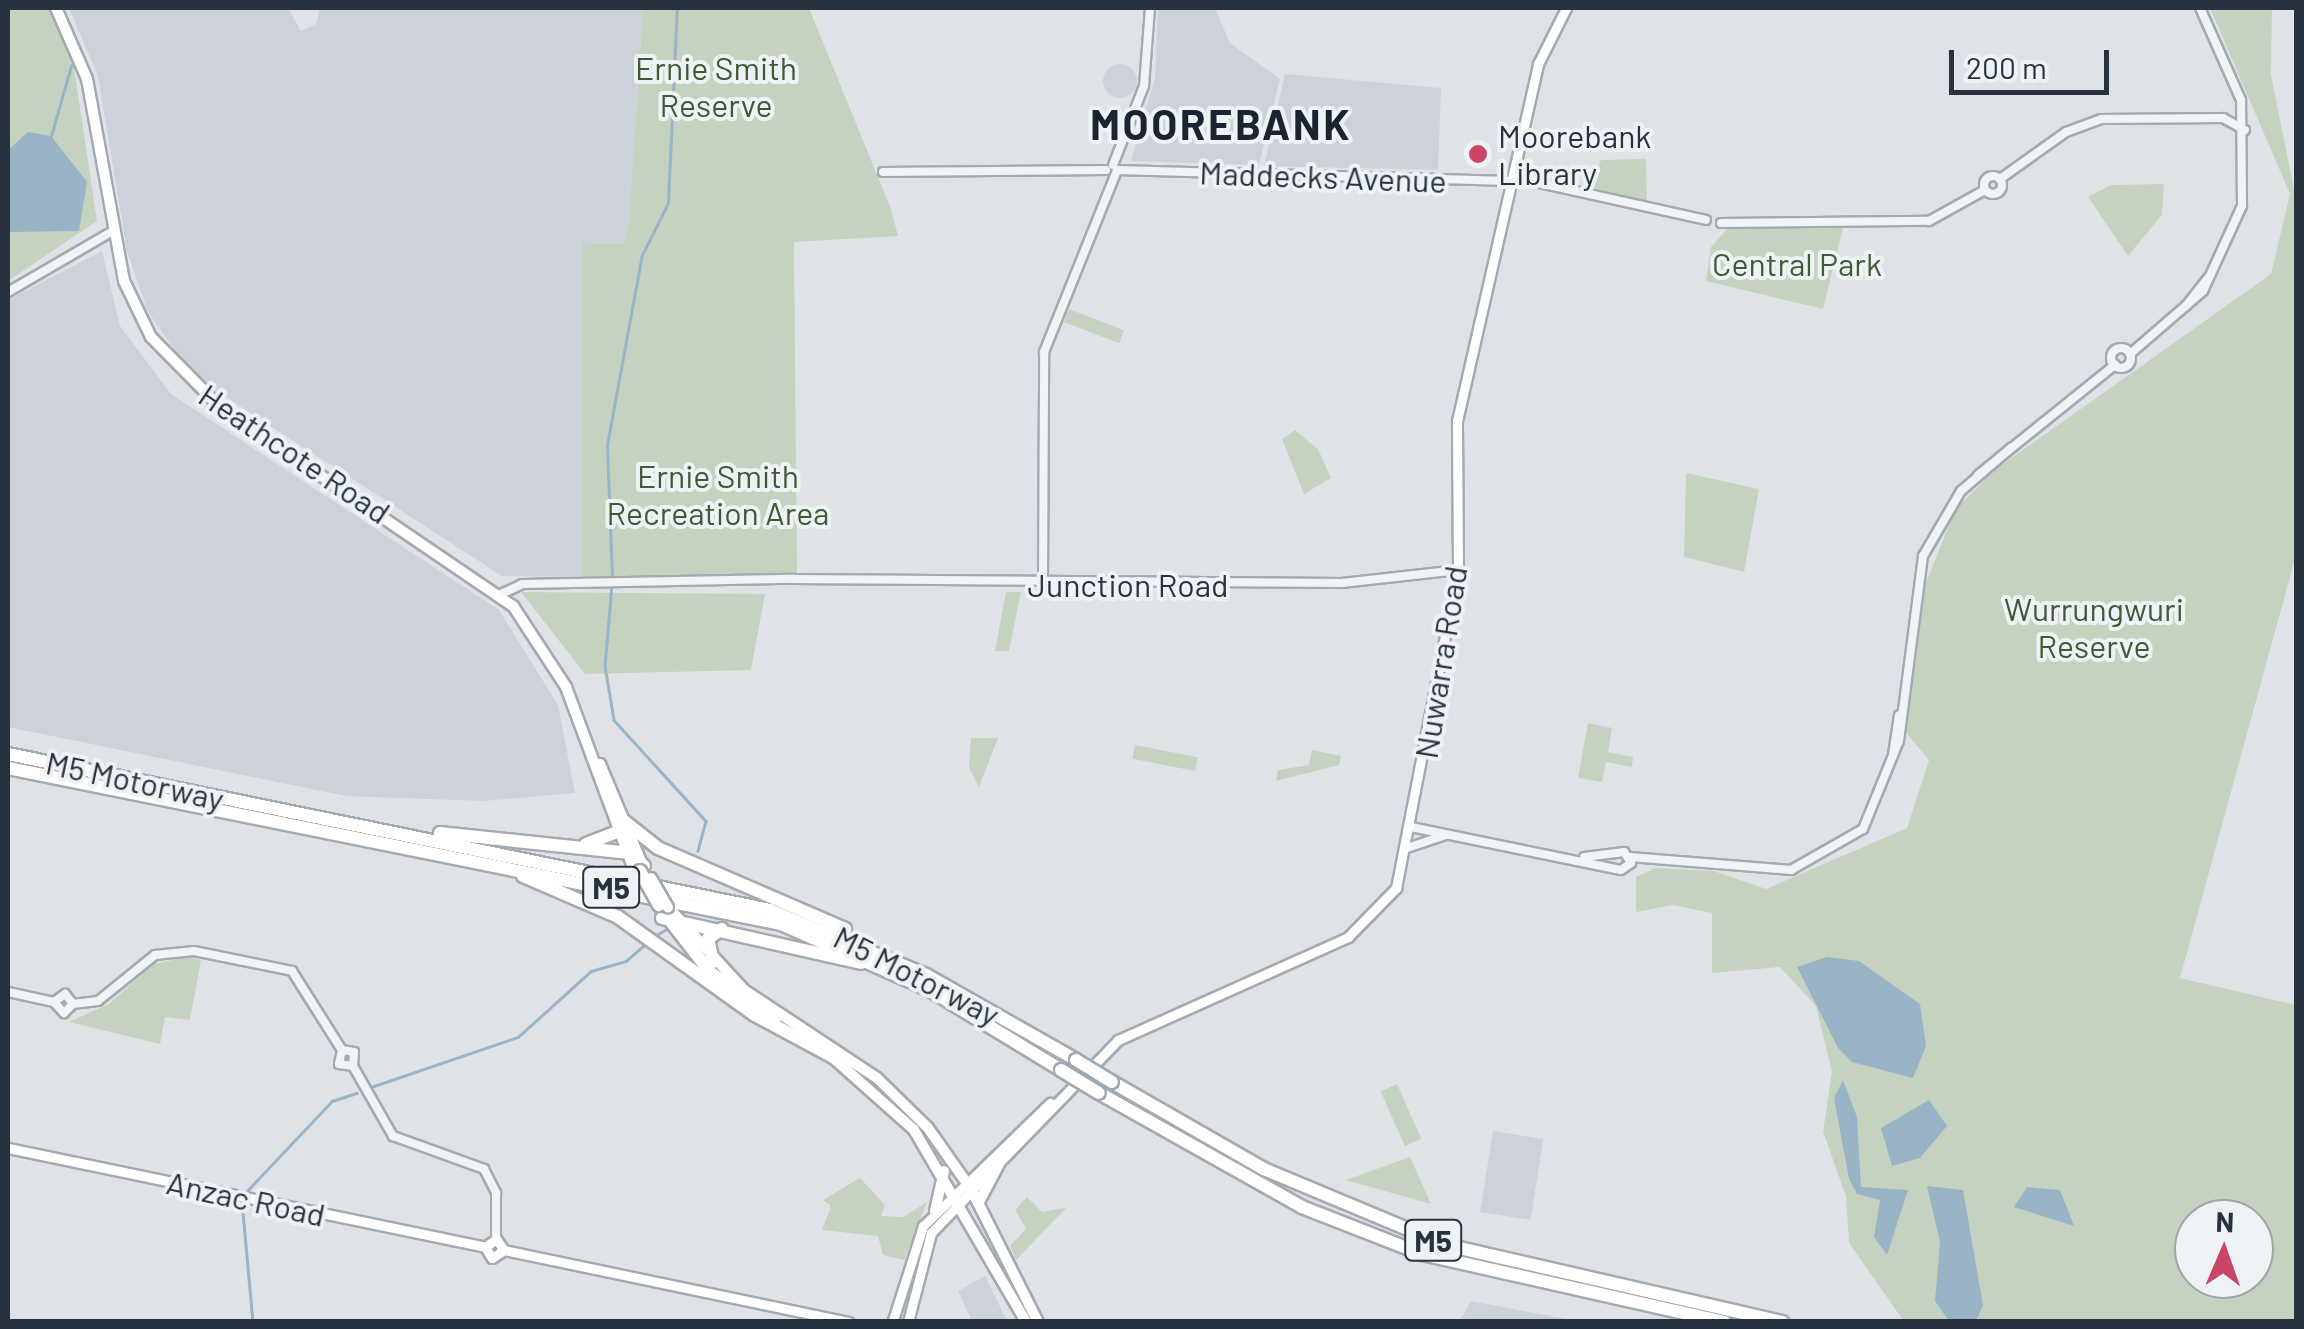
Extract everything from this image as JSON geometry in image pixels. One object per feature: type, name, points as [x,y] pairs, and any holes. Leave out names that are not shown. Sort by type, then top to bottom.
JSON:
[{"type":"highway","name":"M5 Motorway","points":[[8,764],[172,788],[731,900],[926,975],[1264,1169],[1446,1245],[1782,1322]]},
{"type":"highway","name":"M5 Motorway","points":[[8,764],[781,924],[864,956],[998,1029],[1099,1093],[1302,1207],[1422,1254],[1724,1322]]},
{"type":"highway","points":[[172,788],[625,852],[641,866],[666,913],[712,967]]},
{"type":"highway","points":[[563,846],[620,826],[666,851],[778,894],[926,975]]},
{"type":"highway","points":[[399,844],[598,905],[835,1058]]},
{"type":"highway","points":[[641,866],[666,851]]},
{"type":"highway","points":[[666,913],[864,964],[998,1029]]},
{"type":"highway","points":[[712,967],[708,939],[722,929]]},
{"type":"main road","name":"Heathcote Road","points":[[56,8],[86,79],[113,231],[135,308],[196,389],[501,594],[550,655],[620,826],[641,866]]},
{"type":"main road","name":"Nuwarra Road","points":[[941,1212],[1129,1032],[1368,924],[1396,888],[1407,848],[1458,570],[1456,421],[1541,56],[1566,8]]},
{"type":"main road","name":"Heathcote Road","points":[[620,826],[625,852]]},
{"type":"main road","points":[[712,967],[895,1108],[959,1194],[1026,1322]]},
{"type":"main road","points":[[712,967],[896,1094],[968,1185],[1038,1322]]},
{"type":"main road","name":"Nuwarra Road","points":[[968,1185],[999,1164],[1076,1083]]},
{"type":"main road","name":"Anzac Road","points":[[8,1148],[486,1246],[492,1258],[504,1250]]},
{"type":"main road","points":[[979,1203],[999,1164]]},
{"type":"main road","points":[[941,1212],[917,1236],[893,1321],[907,1322],[924,1244],[941,1212],[944,1171]]},
{"type":"main road","points":[[941,1212],[963,1219],[996,1262]]},
{"type":"main road","points":[[486,1246],[496,1239],[504,1250],[848,1322]]},
{"type":"street","points":[[1043,580],[1044,352],[1144,86],[1150,8]]},
{"type":"street","points":[[1411,827],[1584,857],[1614,866],[1650,860],[1748,870],[1791,870],[1844,847],[1878,808],[1893,760],[1918,571],[1942,516],[1974,478],[2114,365],[2125,366],[2130,354],[2182,312],[2211,275],[2242,206],[2248,134],[2241,100],[2200,8]]},
{"type":"street","points":[[2241,100],[2223,118],[2248,134]]},
{"type":"street","name":"Maddecks Avenue","points":[[883,172],[1133,170],[1512,182],[1706,220],[1715,214],[1721,224],[1929,221],[1985,190],[1998,192],[2000,179],[2089,122],[2223,118]]},
{"type":"street","points":[[1119,151],[1133,170]]},
{"type":"street","points":[[8,292],[113,231]]},
{"type":"street","points":[[2114,365],[2115,350],[2130,354]]},
{"type":"street","name":"Junction Road","points":[[501,594],[512,585],[1043,580],[1342,583],[1458,570]]},
{"type":"street","points":[[1407,848],[1451,834]]},
{"type":"street","points":[[1584,857],[1616,854],[1630,862]]},
{"type":"street","points":[[1614,866],[1616,854]]},
{"type":"street","points":[[8,992],[54,1002],[65,994],[73,1004],[98,1001],[155,955],[202,952],[300,976],[342,1050],[354,1052],[352,1066],[394,1136],[484,1168],[496,1193],[496,1239]]},
{"type":"shaded area","points":[[69,8],[288,8],[301,31],[316,24],[320,8],[643,8],[628,230],[623,244],[582,243],[582,577],[502,576],[218,392],[178,355],[148,312],[127,251],[98,76]]},
{"type":"shaded area","points":[[1158,8],[1215,8],[1230,43],[1280,79],[1259,165],[1131,161],[1155,78]]},
{"type":"shaded area","points":[[1120,64],[1132,69],[1137,81],[1132,93],[1120,98],[1108,93],[1103,81],[1108,69]]},
{"type":"shaded area","points":[[1285,74],[1441,88],[1438,170],[1264,166]]},
{"type":"shaded area","points":[[102,251],[120,326],[171,394],[499,610],[558,705],[575,793],[484,801],[346,796],[8,727],[8,300]]},
{"type":"shaded area","points":[[1493,1131],[1543,1139],[1531,1220],[1480,1212]]},
{"type":"shaded area","points":[[985,1276],[1007,1321],[972,1321],[958,1291]]},
{"type":"shaded area","points":[[1471,1301],[1577,1321],[1460,1321]]},
{"type":"green space","points":[[8,8],[50,8],[71,48],[97,221],[8,281]]},
{"type":"green space","points":[[643,8],[809,8],[891,209],[898,236],[794,242],[797,575],[582,577],[582,243],[623,244],[628,230]]},
{"type":"green space","name":"Wurrungwuri Reserve","points":[[2210,8],[2272,8],[2271,75],[2296,199],[2296,555],[2180,978],[2296,1005],[2296,1321],[1903,1320],[1849,1243],[1846,1196],[1823,1132],[1832,1072],[1816,1006],[1780,967],[1712,973],[1712,913],[1673,905],[1636,912],[1636,877],[1655,868],[1714,871],[1766,889],[1907,828],[1929,760],[1904,730],[1920,598],[1955,510],[1996,469],[2271,274],[2290,194]]},
{"type":"green space","points":[[1646,159],[1647,202],[1591,187],[1601,160]]},
{"type":"green space","points":[[2164,184],[2162,215],[2128,256],[2088,197],[2111,185]]},
{"type":"green space","name":"Central Park","points":[[1843,228],[1823,309],[1706,281],[1711,247],[1727,229]]},
{"type":"green space","points":[[1069,309],[1124,330],[1119,343],[1064,322]]},
{"type":"green space","points":[[1295,430],[1318,449],[1331,478],[1304,494],[1282,439]]},
{"type":"green space","points":[[1686,473],[1759,489],[1744,572],[1684,557]]},
{"type":"green space","points":[[521,592],[765,594],[751,670],[585,674]]},
{"type":"green space","points":[[1006,592],[1021,592],[1009,651],[995,651]]},
{"type":"green space","points":[[1588,723],[1612,728],[1608,752],[1633,757],[1632,767],[1606,762],[1602,782],[1578,778]]},
{"type":"green space","points":[[971,738],[998,738],[979,787],[969,767]]},
{"type":"green space","points":[[1135,745],[1198,757],[1195,771],[1132,759]]},
{"type":"green space","points":[[1312,750],[1341,756],[1339,765],[1276,781],[1278,770],[1309,765]]},
{"type":"green space","points":[[186,957],[201,960],[190,1020],[165,1017],[160,1044],[69,1022],[109,1004],[154,964]]},
{"type":"green space","points":[[1397,1084],[1421,1139],[1405,1146],[1381,1091]]},
{"type":"green space","points":[[1410,1157],[1431,1204],[1346,1180]]},
{"type":"green space","points":[[860,1178],[885,1205],[881,1216],[903,1217],[927,1202],[904,1260],[883,1255],[878,1236],[822,1230],[831,1206],[823,1200]]},
{"type":"green space","points":[[1027,1197],[1042,1212],[1066,1208],[1016,1260],[1010,1246],[1026,1229],[1015,1210]]},
{"type":"water","points":[[28,132],[51,136],[87,182],[79,231],[8,232],[8,150]]},
{"type":"water","points":[[1827,957],[1859,961],[1920,1004],[1926,1046],[1913,1078],[1852,1062],[1838,1048],[1797,967]]},
{"type":"water","points":[[1843,1080],[1857,1117],[1861,1187],[1908,1190],[1887,1255],[1874,1237],[1880,1200],[1857,1194],[1849,1179],[1834,1098]]},
{"type":"water","points":[[1929,1100],[1947,1126],[1920,1158],[1892,1166],[1881,1128]]},
{"type":"water","points":[[1927,1186],[1963,1190],[1983,1305],[1976,1321],[1949,1321],[1935,1301],[1940,1242]]},
{"type":"water","points":[[2027,1187],[2060,1190],[2074,1226],[2014,1207]]},
{"type":"waterway","points":[[612,577],[607,445],[642,255],[668,203],[677,8]]},
{"type":"waterway","points":[[51,136],[71,66]]},
{"type":"waterway","points":[[612,585],[605,666],[614,720],[706,821],[698,851]]},
{"type":"waterway","points":[[655,936],[665,930]]},
{"type":"waterway","points":[[371,1087],[518,1037],[591,971],[626,961],[647,943]]},
{"type":"waterway","points":[[245,1193],[332,1101],[357,1093]]},
{"type":"waterway","points":[[242,1201],[253,1322]]},
{"type":"place","name":"Moorebank Library","points":[[1478,154]]},
{"type":"district","name":"MOOREBANK","points":[[1221,123]]},
{"type":"park label","name":"Ernie Smith Reserve","points":[[716,86]]},
{"type":"park label","name":"Ernie Smith Recreation Area","points":[[718,494]]}]
